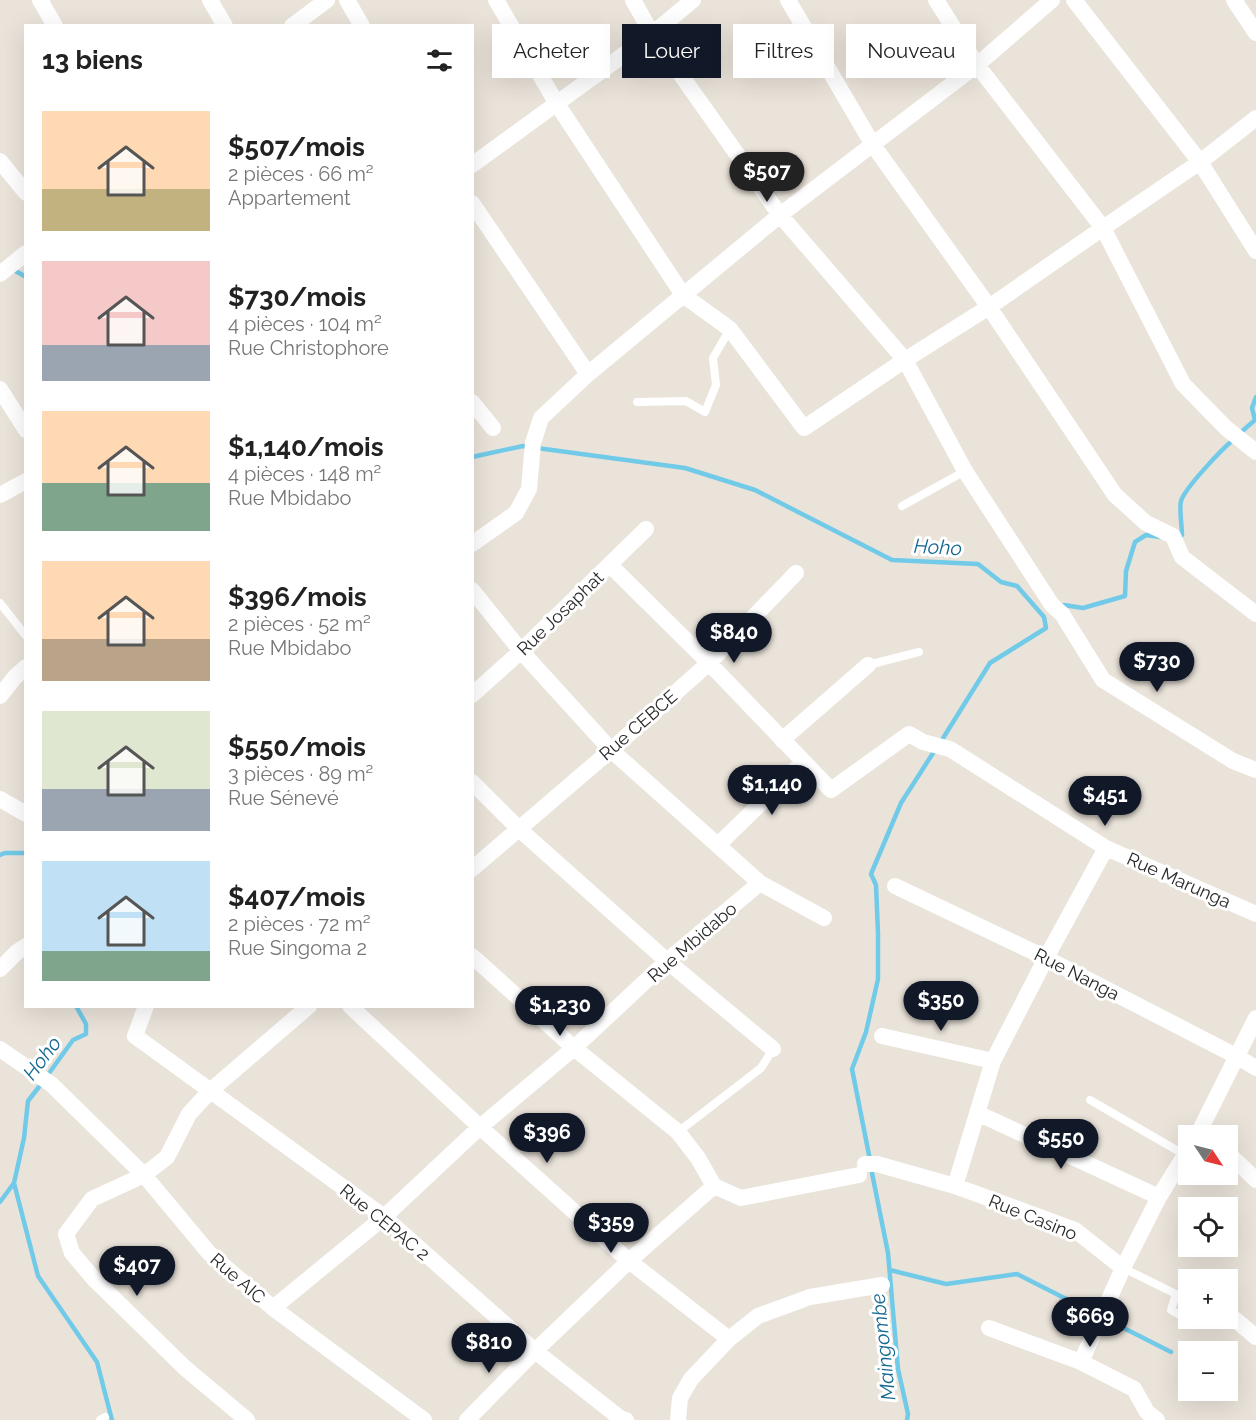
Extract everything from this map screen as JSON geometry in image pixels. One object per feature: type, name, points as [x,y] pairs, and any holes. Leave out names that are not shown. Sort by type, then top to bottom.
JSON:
[{"type":"street","points":[[40,0],[54,24]]},
{"type":"street","points":[[210,0],[224,24]]},
{"type":"street","points":[[295,24],[327,0]]},
{"type":"street","points":[[347,0],[361,24]]},
{"type":"street","points":[[496,0],[557,104],[683,296],[730,329],[804,428],[989,307],[1200,162],[1256,118]]},
{"type":"street","points":[[633,0],[646,24]]},
{"type":"street","points":[[664,24],[693,0]]},
{"type":"street","points":[[788,0],[873,145],[989,307],[1115,495],[1146,523],[1173,536],[1182,557],[1256,614]]},
{"type":"street","points":[[936,0],[977,65],[1103,228],[1183,384],[1226,428],[1251,447]]},
{"type":"street","points":[[474,543],[516,513],[529,489],[532,448],[541,418],[588,374],[780,215],[977,65],[1052,0]]},
{"type":"street","points":[[1074,0],[1200,162],[1256,250]]},
{"type":"street","points":[[1234,0],[1256,33]]},
{"type":"street","points":[[474,164],[622,56]]},
{"type":"street","points":[[683,78],[780,215],[905,360],[965,471],[1103,680],[1233,760],[1256,770]]},
{"type":"street","points":[[0,161],[24,191]]},
{"type":"street","points":[[474,206],[588,374]]},
{"type":"street","points":[[0,274],[24,255]]},
{"type":"street","points":[[0,389],[24,427]]},
{"type":"street","points":[[474,404],[493,428]]},
{"type":"street","points":[[0,495],[24,483]]},
{"type":"street","name":"Rue Josaphat","points":[[474,693],[521,651],[646,529]]},
{"type":"street","points":[[610,565],[709,663],[803,762],[718,845]]},
{"type":"street","name":"Rue CEBCE","points":[[474,867],[709,663],[796,573]]},
{"type":"street","points":[[474,592],[521,651],[611,750],[760,883],[824,918]]},
{"type":"street","points":[[782,740],[868,665]]},
{"type":"street","points":[[0,696],[24,669]]},
{"type":"street","name":"Rue Marunga","points":[[803,762],[831,790],[909,734],[924,742],[950,748],[1106,848],[1256,914]]},
{"type":"street","points":[[474,784],[519,830],[668,961],[773,1049]]},
{"type":"street","points":[[0,799],[24,813]]},
{"type":"street","points":[[955,1186],[993,1061],[1106,848]]},
{"type":"street","name":"Rue Mbidabo","points":[[273,1308],[384,1217],[480,1127],[574,1048],[668,961],[760,883]]},
{"type":"street","name":"Rue Nanga","points":[[895,886],[1046,958],[1256,1068]]},
{"type":"street","points":[[0,969],[24,947]]},
{"type":"street","points":[[468,1420],[629,1261],[714,1186],[698,1158],[678,1132],[574,1048],[474,958]]},
{"type":"street","name":"Rue CEPAC 2","points":[[145,1008],[135,1036],[384,1217],[535,1352],[620,1418],[626,1420]]},
{"type":"street","points":[[247,1420],[185,1368],[94,1279],[72,1253],[66,1234],[92,1199],[144,1175],[167,1157],[189,1114],[210,1091],[307,1008]]},
{"type":"street","points":[[352,1008],[629,1261],[729,1339]]},
{"type":"street","points":[[1206,1125],[1236,1056],[1256,1018]]},
{"type":"street","points":[[882,1036],[993,1061]]},
{"type":"street","name":"Rue AIC","points":[[0,1050],[45,1079],[144,1175],[209,1253],[273,1308],[424,1420]]},
{"type":"street","points":[[977,1113],[1159,1197]]},
{"type":"street","points":[[1238,1162],[1256,1179]]},
{"type":"street","points":[[1080,1362],[1159,1197],[1178,1166]]},
{"type":"street","name":"Rue Casino","points":[[714,1186],[741,1198],[867,1168],[955,1186],[1075,1230],[1124,1268]]},
{"type":"street","points":[[678,1420],[680,1398],[690,1379],[729,1339],[758,1316],[810,1297],[882,1285]]},
{"type":"street","name":"Rue Casino","points":[[1238,1325],[1256,1337]]},
{"type":"street","points":[[989,1328],[1080,1362],[1134,1389],[1149,1418]]},
{"type":"lane","points":[[637,402],[686,401],[705,412],[716,385],[713,358],[730,329]]},
{"type":"lane","points":[[903,506],[965,471]]},
{"type":"lane","points":[[0,603],[24,633]]},
{"type":"lane","points":[[868,665],[919,651]]},
{"type":"lane","points":[[678,1132],[760,1068],[773,1049]]},
{"type":"lane","points":[[1090,1100],[1178,1149]]},
{"type":"lane","name":"Rue Casino","points":[[1124,1268],[1176,1294],[1171,1310],[1178,1314]]},
{"type":"waterway","points":[[12,269],[24,276]]},
{"type":"waterway","name":"Hoho","points":[[1239,434],[1255,420],[1252,408],[1256,397]]},
{"type":"waterway","name":"Hoho","points":[[1177,538],[1182,535],[1180,504],[1184,495],[1204,469],[1233,440]]},
{"type":"waterway","name":"Hoho","points":[[474,457],[523,446],[529,447]]},
{"type":"waterway","name":"Hoho","points":[[537,448],[685,468],[755,490],[892,560],[978,564],[1001,582],[1017,586],[1044,617]]},
{"type":"waterway","name":"Hoho","points":[[1060,608],[1064,605],[1083,608],[1125,596],[1126,571],[1135,542],[1146,535],[1160,537]]},
{"type":"waterway","points":[[940,743],[990,663],[1046,628],[1044,617]]},
{"type":"waterway","points":[[870,1160],[852,1069],[866,1032],[878,979],[876,885],[871,874],[901,803],[935,750]]},
{"type":"waterway","points":[[0,855],[24,853]]},
{"type":"waterway","name":"Hoho","points":[[47,1076],[73,1040],[86,1034],[86,1024],[77,1008]]},
{"type":"waterway","name":"Hoho","points":[[0,1202],[14,1183],[24,1138],[28,1101],[42,1083]]},
{"type":"waterway","name":"Maingombe","points":[[871,1168],[888,1253],[898,1369],[908,1414],[907,1420]]},
{"type":"waterway","points":[[14,1183],[38,1276],[97,1362],[112,1420]]},
{"type":"waterway","points":[[890,1270],[946,1284],[1017,1274],[1171,1352]]}]
